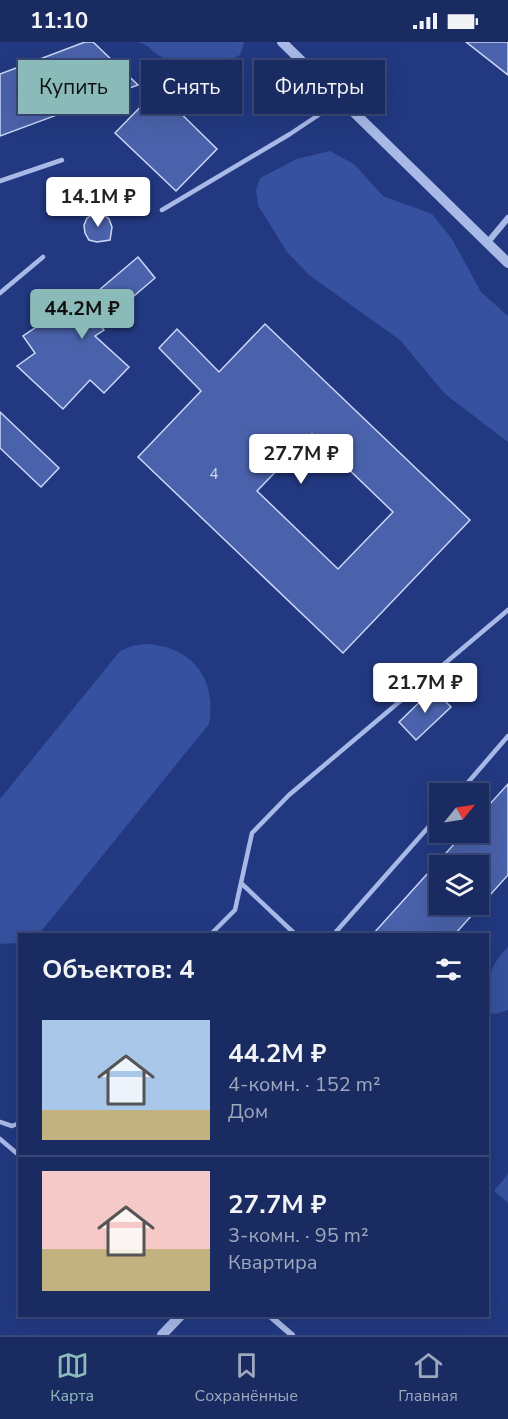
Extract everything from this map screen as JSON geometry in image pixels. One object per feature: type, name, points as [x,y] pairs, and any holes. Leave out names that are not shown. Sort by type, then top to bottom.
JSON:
[{"type":"street","points":[[282,42],[301,60]]},
{"type":"street","points":[[356,114],[508,263]]},
{"type":"street","points":[[488,242],[508,218]]},
{"type":"street","points":[[162,1335],[179,1317]]},
{"type":"street","points":[[271,1317],[292,1335]]},
{"type":"lane","points":[[162,210],[290,134],[319,114]]},
{"type":"lane","points":[[0,181],[62,160]]},
{"type":"lane","points":[[0,292],[43,257]]},
{"type":"lane","points":[[212,933],[235,910],[252,833],[289,795],[508,610]]},
{"type":"lane","points":[[467,783],[508,736]]},
{"type":"lane","points":[[335,933],[429,826]]},
{"type":"lane","points":[[241,883],[294,933]]},
{"type":"lane","points":[[0,1122],[12,1126],[18,1124]]},
{"type":"lane","points":[[0,1139],[18,1154]]},
{"type":"shaded area","points":[[137,42],[244,42],[240,55],[228,60],[168,60]]},
{"type":"shaded area","points":[[330,151],[354,164],[383,196],[432,214],[452,239],[481,292],[508,316],[508,442],[445,394],[400,340],[309,275],[287,252],[258,205],[256,190],[260,178],[297,159]]},
{"type":"shaded area","points":[[145,644],[162,646],[188,658],[198,667],[209,692],[209,724],[40,933],[18,933],[18,943],[0,944],[0,799],[120,651]]},
{"type":"shaded area","points":[[508,947],[508,1010],[496,1014],[489,1013],[489,977]]},
{"type":"shaded area","points":[[508,1174],[508,1203],[494,1191]]},
{"type":"building","points":[[85,42],[93,42],[112,60],[37,60]]},
{"type":"building","points":[[466,42],[508,42],[508,75]]},
{"type":"building","points":[[18,67],[18,114],[60,114],[0,136],[0,74]]},
{"type":"building","points":[[129,76],[138,85],[129,88]]},
{"type":"building","points":[[141,106],[141,114],[181,114],[217,149],[176,191],[115,133]]},
{"type":"building","points":[[94,214],[103,214],[109,219],[112,227],[110,240],[97,242],[89,240],[84,225],[87,218]]},
{"type":"building","points":[[138,257],[155,278],[100,325],[104,330],[95,336],[129,367],[104,393],[90,380],[63,409],[17,366],[35,353],[23,336],[81,297],[85,302]]},
{"type":"building","points":[[265,324],[470,520],[343,653],[138,457],[201,391],[159,348],[177,329],[219,372]],"holes":[[[312,434],[393,512],[338,569],[257,491]]]},
{"type":"building","points":[[0,412],[59,468],[41,487],[0,448]]},
{"type":"building","points":[[433,689],[451,707],[416,740],[399,722]]},
{"type":"building","points":[[508,784],[508,875],[489,896],[489,855],[444,855],[455,843],[489,843],[489,805]]},
{"type":"building","points":[[429,872],[429,915],[472,915],[456,933],[374,933]]}]
